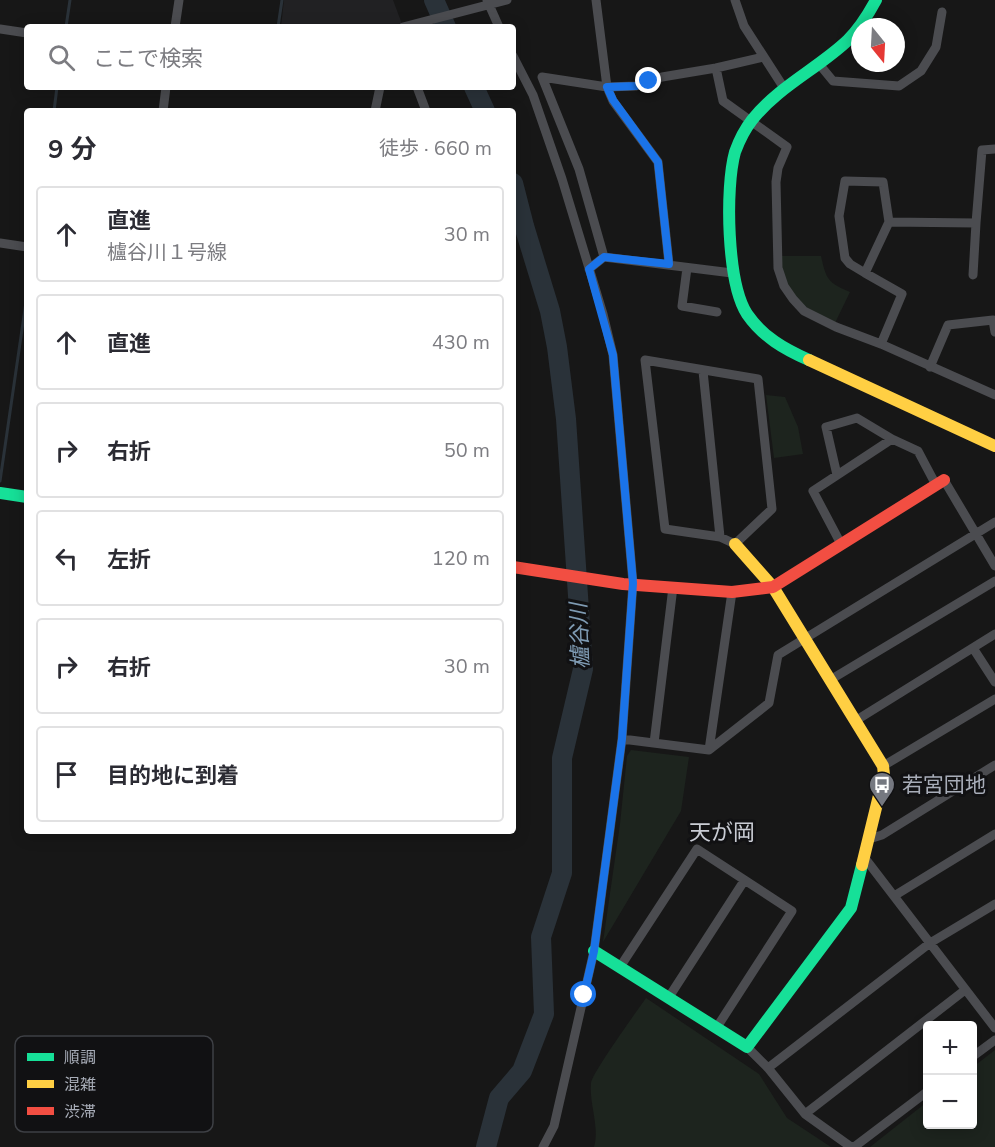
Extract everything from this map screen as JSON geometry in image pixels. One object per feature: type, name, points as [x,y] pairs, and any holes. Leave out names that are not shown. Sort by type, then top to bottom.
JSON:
[{"type":"street","points":[[175,24],[179,0]]},
{"type":"street","points":[[412,24],[507,0]]},
{"type":"street","points":[[596,0],[607,87],[613,100],[658,162],[669,264]]},
{"type":"street","points":[[735,0],[744,26],[784,88]]},
{"type":"street","points":[[876,0],[870,14],[855,32],[819,64],[784,88],[751,121],[738,143],[733,164],[731,194],[732,273],[739,300],[750,320],[761,333],[780,347],[995,446]]},
{"type":"street","points":[[486,4],[497,24]]},
{"type":"street","points":[[819,64],[832,81],[899,86],[921,71],[936,46],[942,12]]},
{"type":"street","points":[[0,29],[24,33]]},
{"type":"street","points":[[604,257],[579,169],[542,77],[607,87],[636,86],[662,76],[716,68],[764,57]]},
{"type":"street","points":[[516,62],[533,95],[562,179],[613,355],[628,584],[622,739],[594,951],[554,1126],[543,1147]]},
{"type":"street","points":[[716,68],[723,101],[787,147],[778,168],[776,182],[777,268],[784,286],[804,310],[836,327],[881,344],[995,395]]},
{"type":"street","points":[[163,108],[166,90]]},
{"type":"street","points":[[376,108],[379,90]]},
{"type":"street","points":[[418,90],[425,108]]},
{"type":"street","points":[[973,275],[982,150],[995,149]]},
{"type":"street","points":[[865,273],[889,222],[883,182],[845,181],[839,216],[845,258],[850,264],[865,273],[902,294],[881,344]]},
{"type":"street","points":[[889,222],[976,223]]},
{"type":"street","points":[[0,243],[24,247]]},
{"type":"street","points":[[589,269],[604,257],[732,273]]},
{"type":"street","points":[[687,268],[682,306],[717,312]]},
{"type":"street","points":[[930,367],[948,325],[993,320],[995,332]]},
{"type":"street","points":[[735,544],[772,509],[758,378],[645,360],[665,529],[720,537],[735,544],[773,587],[883,766],[884,775],[851,908],[747,1047]]},
{"type":"street","points":[[703,371],[720,537]]},
{"type":"street","points":[[837,475],[826,427],[857,418],[892,439],[918,451],[995,566]]},
{"type":"street","points":[[841,544],[813,491],[892,439]]},
{"type":"street","points":[[518,568],[628,584],[732,592],[773,587],[940,482]]},
{"type":"street","points":[[1,493],[24,497]]},
{"type":"street","points":[[622,739],[709,750],[769,703],[778,655],[995,522]]},
{"type":"street","points":[[830,680],[995,581]]},
{"type":"street","points":[[654,743],[673,587]]},
{"type":"street","points":[[709,750],[732,592]]},
{"type":"street","points":[[855,721],[995,634]]},
{"type":"street","points":[[973,648],[995,682]]},
{"type":"street","points":[[883,766],[995,699]]},
{"type":"street","points":[[869,839],[882,835],[995,765]]},
{"type":"street","points":[[894,896],[995,834]]},
{"type":"street","points":[[620,967],[697,849],[792,910],[717,1028]]},
{"type":"street","points":[[864,857],[995,1028]]},
{"type":"street","points":[[669,997],[744,881]]},
{"type":"street","points":[[768,1068],[930,944],[995,904]]},
{"type":"street","points":[[594,951],[747,1047],[768,1068],[805,1114],[852,1147],[923,1094]]},
{"type":"street","points":[[805,1114],[965,990]]},
{"type":"street","points":[[977,1053],[995,1040]]},
{"type":"shaded area","points":[[284,0],[393,0],[402,24],[281,24]]},
{"type":"shaded area","points":[[781,256],[821,256],[832,283],[850,292],[835,323],[809,310],[797,300],[785,279]]},
{"type":"shaded area","points":[[766,395],[785,397],[798,427],[803,454],[774,458]]},
{"type":"shaded area","points":[[631,750],[689,757],[681,811],[603,942],[627,756]]},
{"type":"shaded area","points":[[646,998],[759,1074],[787,1118],[831,1147],[594,1147],[596,1132],[591,1099],[593,1077]]},
{"type":"shaded area","points":[[995,1050],[995,1147],[870,1147],[923,1105],[923,1129],[977,1129],[977,1064]]},
{"type":"waterway","points":[[66,24],[70,0]]},
{"type":"waterway","points":[[278,24],[282,0]]},
{"type":"waterway","name":"櫨谷川","points":[[434,0],[445,24]]},
{"type":"waterway","points":[[54,108],[57,90]]},
{"type":"waterway","name":"櫨谷川","points":[[475,90],[484,108]]},
{"type":"waterway","name":"櫨谷川","points":[[486,1147],[499,1098],[522,1071],[544,1014],[541,937],[562,873],[562,758],[583,669],[566,419],[557,347],[550,311],[516,195]]},
{"type":"waterway","points":[[0,481],[24,316]]},
{"type":"traffic: fast","points":[[809,360],[767,336],[753,322],[740,300],[735,281],[730,235],[732,168],[738,144],[762,108],[847,41],[863,22],[876,0]]},
{"type":"traffic: fast","points":[[0,493],[24,497]]},
{"type":"traffic: fast","points":[[594,951],[747,1047],[851,908],[862,865]]},
{"type":"traffic: slow","points":[[809,360],[995,446]]},
{"type":"traffic: slow","points":[[735,544],[773,587],[883,766],[884,775],[862,865]]},
{"type":"traffic: jam","points":[[516,567],[623,584],[732,592],[773,587],[944,480]]},
{"type":"place","name":"若宮団地","points":[[882,808]]},
{"type":"district","name":"天が岡","points":[[722,832]]},
{"type":"route","points":[[584,995],[594,951],[622,739],[633,583],[613,355],[589,269],[604,257],[669,264],[658,162],[613,100],[607,87],[636,86],[649,81]]}]
